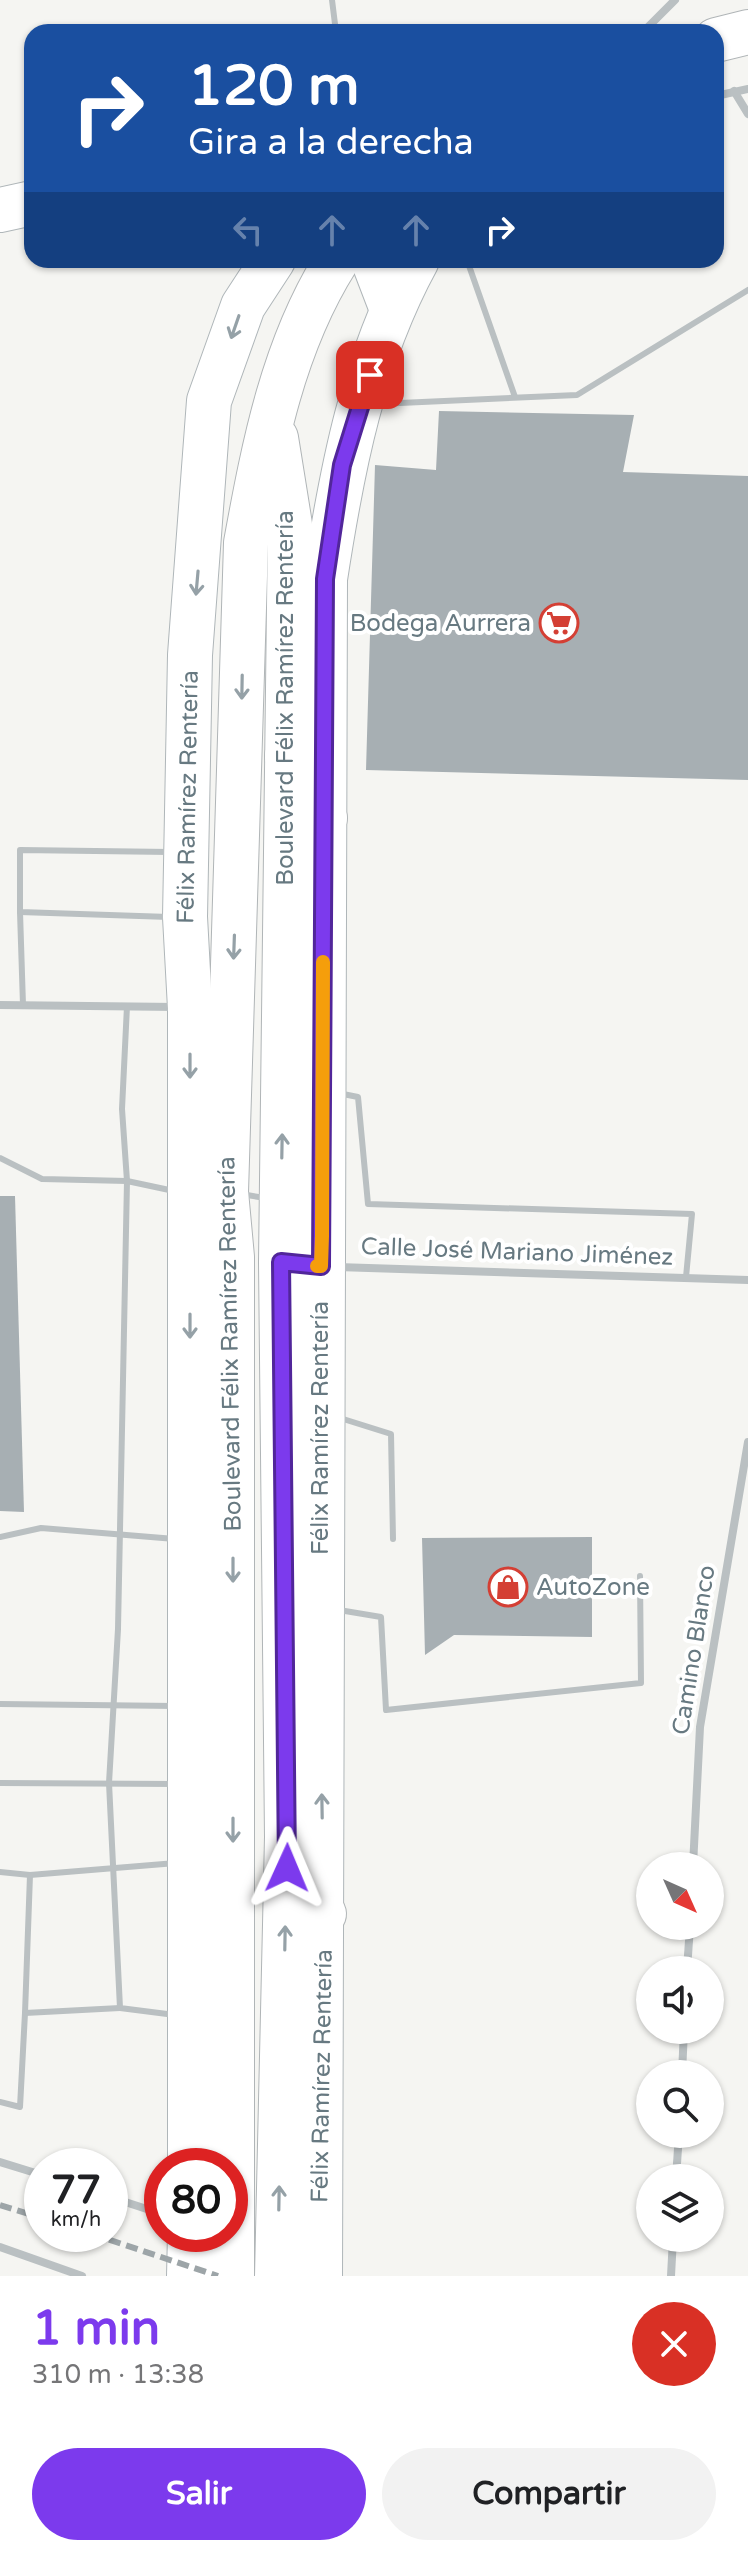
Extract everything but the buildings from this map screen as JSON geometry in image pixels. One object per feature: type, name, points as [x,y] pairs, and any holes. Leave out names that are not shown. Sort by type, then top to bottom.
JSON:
[{"type":"main road","points":[[724,38],[748,32]]},
{"type":"main road","points":[[0,210],[24,205]]},
{"type":"main road","name":"Félix Ramírez Rentería","points":[[208,1193],[190,1008],[185,917],[190,655],[209,401],[243,306],[268,268]]},
{"type":"main road","name":"Boulevard Félix Ramírez Rentería","points":[[277,2276],[287,1837],[256,1260],[208,1193],[246,543],[272,416],[290,355],[333,268]]},
{"type":"main road","points":[[376,268],[391,307]]},
{"type":"main road","points":[[302,1204],[322,1090],[325,579],[342,465],[391,307],[413,268]]},
{"type":"main road","name":"Boulevard Félix Ramírez Rentería","points":[[232,2276],[256,1260],[302,1204],[287,756],[290,525],[272,416]]},
{"type":"main road","points":[[287,756],[325,818]]},
{"type":"main road","points":[[190,2148],[187,1862],[189,1539],[256,1260]]},
{"type":"main road","name":"Félix Ramírez Rentería","points":[[256,1260],[321,1412],[319,1607],[324,1914],[320,2276]]},
{"type":"main road","points":[[287,1837],[324,1914]]},
{"type":"main road","points":[[189,2276],[190,2252]]},
{"type":"street","points":[[651,24],[675,0]]},
{"type":"street","points":[[724,94],[748,89]]},
{"type":"street","points":[[734,91],[748,114]]},
{"type":"street","points":[[0,1005],[190,1008]]},
{"type":"street","name":"Calle José Mariano Jiménez","points":[[256,1260],[748,1280]]},
{"type":"street","name":"Camino Blanco","points":[[694,1852],[700,1727],[748,1442]]},
{"type":"street","points":[[0,2162],[24,2169]]},
{"type":"street","points":[[0,2247],[82,2276]]},
{"type":"street","points":[[671,2276],[672,2252]]},
{"type":"lane","points":[[332,0],[335,24]]},
{"type":"lane","points":[[470,268],[515,397]]},
{"type":"lane","points":[[361,405],[577,395],[748,290]]},
{"type":"lane","points":[[23,1005],[20,850],[186,852]]},
{"type":"lane","points":[[20,912],[185,917]]},
{"type":"lane","points":[[120,2008],[109,1783],[111,1706],[118,1629],[127,1181],[122,1109],[127,1006]]},
{"type":"lane","points":[[322,1090],[358,1097],[368,1204],[692,1214],[686,1277]]},
{"type":"lane","points":[[0,1158],[42,1179],[127,1181],[302,1204]]},
{"type":"lane","points":[[321,1412],[391,1434],[393,1539]]},
{"type":"lane","points":[[0,1537],[41,1528],[189,1539]]},
{"type":"lane","points":[[319,1607],[381,1617],[386,1710],[641,1683],[640,1576]]},
{"type":"lane","points":[[0,1704],[188,1706]]},
{"type":"lane","points":[[0,1783],[188,1784]]},
{"type":"lane","points":[[0,1872],[30,1875],[187,1862]]},
{"type":"lane","points":[[0,2102],[20,2107],[30,1875]]},
{"type":"lane","points":[[25,2013],[120,2008],[191,2016]]},
{"type":"railway","points":[[0,2205],[24,2212]]},
{"type":"railway","points":[[128,2246],[218,2276]]},
{"type":"slow traffic","points":[[317,1266],[321,1266],[322,1236],[323,962]]},
{"type":"place","name":"Bodega Aurrera","points":[[559,623]]},
{"type":"place","name":"AutoZone","points":[[508,1587]]},
{"type":"route","points":[[287,1868],[281,1262],[321,1266],[325,579],[342,465],[370,375]]}]
